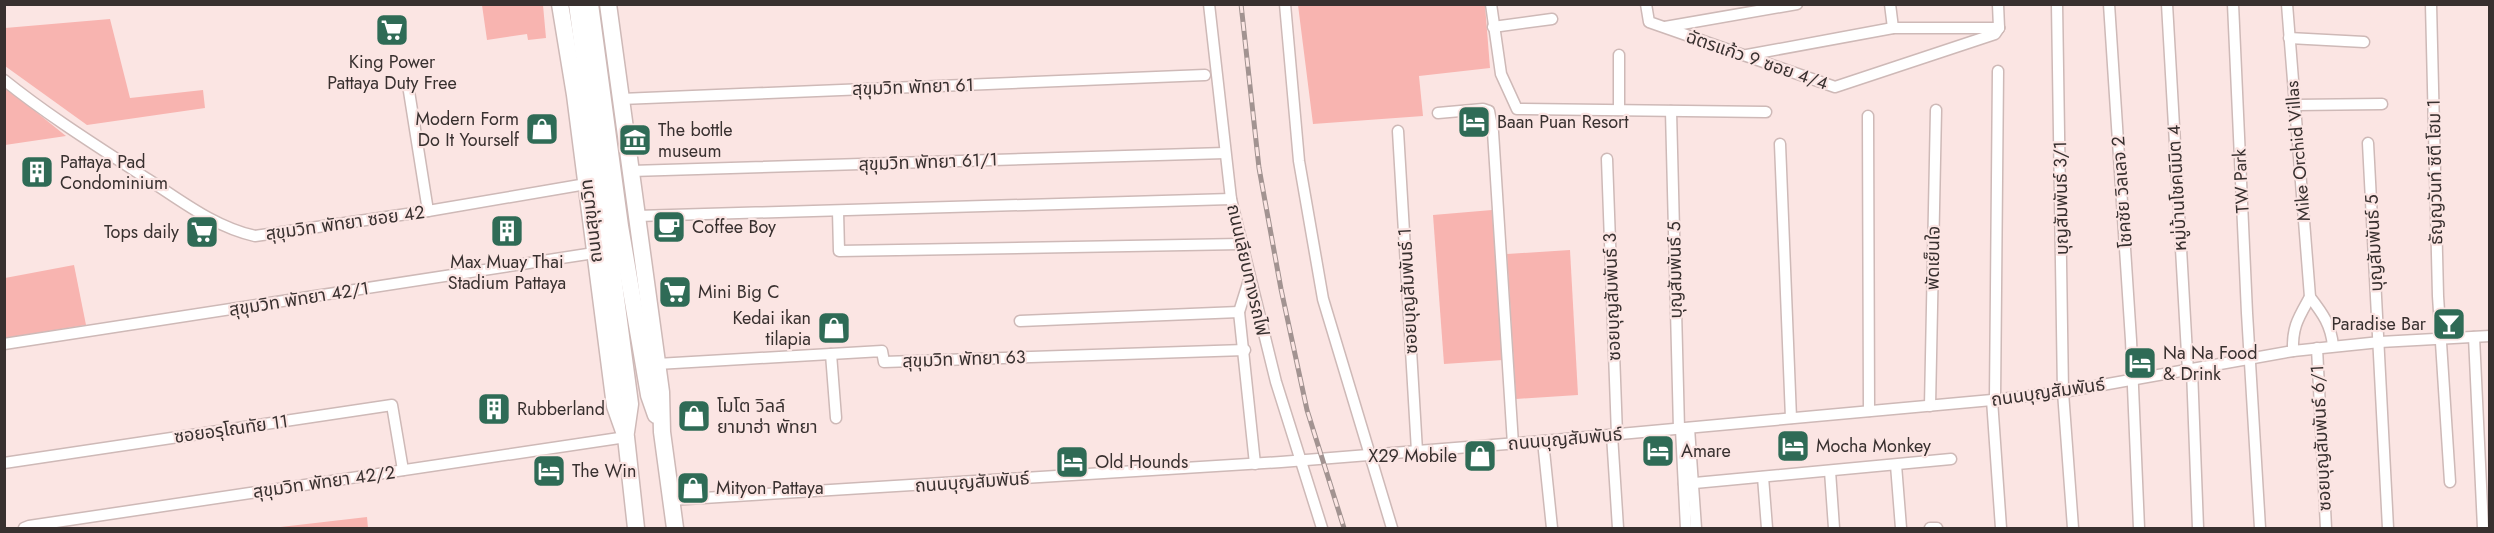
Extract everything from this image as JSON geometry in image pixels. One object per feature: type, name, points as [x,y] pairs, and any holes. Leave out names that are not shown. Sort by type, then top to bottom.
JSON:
[{"type":"highway","name":"ถนนสุขุมวิท","points":[[560,4],[615,406],[626,437]]},
{"type":"highway","name":"ถนนสุขุมวิท","points":[[577,4],[630,404],[626,437],[636,528]]},
{"type":"highway","name":"ถนนสุขุมวิท","points":[[590,4],[620,226],[649,395],[662,432]]},
{"type":"highway","name":"ถนนสุขุมวิท","points":[[608,4],[661,392],[662,432],[675,528]]},
{"type":"street","name":"ถนนเลียบทางรถไฟ","points":[[1209,4],[1231,199],[1276,382],[1322,528]]},
{"type":"street","points":[[1285,4],[1299,161],[1323,299],[1392,528]]},
{"type":"street","points":[[1491,4],[1501,74],[1517,109],[1766,112]]},
{"type":"street","name":"ฉัตรแก้ว 9 ซอย 4/4","points":[[1646,4],[1648,22],[1835,87],[1995,34],[1999,28]]},
{"type":"street","points":[[1662,28],[1797,4]]},
{"type":"street","points":[[1890,4],[1893,28]]},
{"type":"street","points":[[1746,55],[1893,28],[1999,28],[1998,4]]},
{"type":"street","name":"บุญสัมพันธ์ 3/1","points":[[2057,4],[2063,392],[2073,528]]},
{"type":"street","name":"โชคชัย วิลเลจ 2","points":[[2109,4],[2133,380],[2139,528]]},
{"type":"street","name":"หมู่บ้านโชคนิมิต 4","points":[[2167,4],[2198,528]]},
{"type":"street","name":"TW Park","points":[[2233,4],[2247,314],[2252,358],[2260,528]]},
{"type":"street","name":"Mike Orchid Villas","points":[[2287,4],[2310,297]]},
{"type":"street","name":"ธัญญวันท์ ซิตี โฮม 1","points":[[2431,4],[2440,339],[2450,482]]},
{"type":"street","points":[[1493,27],[1552,19]]},
{"type":"street","points":[[2289,38],[2364,42]]},
{"type":"street","points":[[1619,55],[1619,110]]},
{"type":"street","points":[[1998,71],[1993,399],[2001,528]]},
{"type":"street","name":"สุขุมวิท พัทยา 61","points":[[621,99],[1205,75]]},
{"type":"street","name":"สุขุมวิท พัทยา ซอย 42","points":[[4,80],[85,139],[188,206],[236,232],[255,236],[428,211],[586,184]]},
{"type":"street","points":[[408,85],[428,211]]},
{"type":"street","points":[[2295,105],[2382,104]]},
{"type":"street","points":[[1438,113],[1483,109],[1489,111],[1493,132],[1513,444]]},
{"type":"street","name":"พัดเย็นใจ","points":[[1930,406],[1935,110]]},
{"type":"street","name":"บุญสัมพันธ์ 5","points":[[1671,111],[1683,428],[1689,484]]},
{"type":"street","points":[[1868,116],[1869,411]]},
{"type":"street","name":"ซอยบุญสัมพันธ์ 1","points":[[1398,131],[1417,451]]},
{"type":"street","name":"บุญสัมพันธ์ 5","points":[[2368,143],[2388,528]]},
{"type":"street","points":[[1780,144],[1791,418]]},
{"type":"street","name":"สุขุมวิท พัทยา 61/1","points":[[631,171],[1225,153]]},
{"type":"street","name":"ซอยบุญสัมพันธ์ 3","points":[[1606,159],[1618,528]]},
{"type":"street","points":[[637,216],[1231,199]]},
{"type":"street","points":[[838,211],[839,251],[1241,244]]},
{"type":"street","name":"สุขุมวิท พัทยา 42/1","points":[[4,344],[594,253]]},
{"type":"street","points":[[1249,279],[1239,312],[1245,350],[1255,464]]},
{"type":"street","points":[[2294,351],[2292,334],[2310,297],[2321,309],[2331,329],[2333,346]]},
{"type":"street","points":[[1020,321],[1239,312]]},
{"type":"street","name":"ถนนบุญสัมพันธ์","points":[[671,500],[1300,461],[1614,435],[2063,392],[2333,346],[2490,336]]},
{"type":"street","points":[[2474,337],[2482,528]]},
{"type":"street","name":"ซอยบุญสัมพันธ์ 6/1","points":[[2317,348],[2326,528]]},
{"type":"street","name":"สุขุมวิท พัทยา 63","points":[[657,364],[882,351],[884,362],[1245,350]]},
{"type":"street","points":[[831,354],[836,418]]},
{"type":"street","name":"ซอยอรุโณทัย 11","points":[[4,463],[392,405],[403,470]]},
{"type":"street","name":"สุขุมวิท พัทยา 42/2","points":[[24,528],[626,437]]},
{"type":"street","points":[[1544,441],[1552,528]]},
{"type":"street","points":[[1689,484],[1951,459]]},
{"type":"street","points":[[1896,465],[1901,528]]},
{"type":"street","points":[[1830,471],[1834,528]]},
{"type":"street","points":[[1763,477],[1767,528]]},
{"type":"street","points":[[1686,528],[1689,484]]},
{"type":"street","points":[[1689,484],[1696,528]]},
{"type":"street","points":[[1930,528],[1937,528]]},
{"type":"shaded area","points":[[482,5],[543,5],[546,38],[528,40],[527,34],[487,40]]},
{"type":"shaded area","points":[[1298,5],[1485,5],[1490,68],[1419,76],[1423,116],[1313,124]]},
{"type":"shaded area","points":[[110,19],[130,98],[203,90],[205,108],[87,125],[5,66],[5,28]]},
{"type":"shaded area","points":[[5,87],[66,136],[5,145]]},
{"type":"shaded area","points":[[1492,210],[1503,360],[1444,364],[1433,215]]},
{"type":"shaded area","points":[[1570,250],[1578,395],[1516,399],[1507,254]]},
{"type":"shaded area","points":[[74,265],[86,325],[5,338],[5,278]]},
{"type":"shaded area","points":[[367,517],[368,528],[272,528]]},
{"type":"railway","points":[[1241,4],[1259,168],[1281,289],[1307,410],[1344,528]]},
{"type":"place","name":"King Power Pattaya Duty Free","points":[[392,30]]},
{"type":"place","name":"Baan Puan Resort","points":[[1474,122]]},
{"type":"place","name":"Modern Form Do It Yourself","points":[[542,129]]},
{"type":"place","name":"The bottle museum","points":[[635,140]]},
{"type":"place","name":"Pattaya Pad Condominium","points":[[37,172]]},
{"type":"place","name":"Coffee Boy","points":[[669,227]]},
{"type":"place","name":"Max Muay Thai Stadium Pattaya","points":[[507,231]]},
{"type":"place","name":"Tops daily","points":[[202,232]]},
{"type":"place","name":"Mini Big C","points":[[675,292]]},
{"type":"place","name":"Paradise Bar","points":[[2449,324]]},
{"type":"place","name":"Kedai ikan tilapia","points":[[834,328]]},
{"type":"place","name":"Na Na Food & Drink","points":[[2140,363]]},
{"type":"place","name":"Rubberland","points":[[494,409]]},
{"type":"place","name":"โมโต วิลล์ ยามาฮ่า พัทยา","points":[[694,416]]},
{"type":"place","name":"Mocha Monkey","points":[[1793,446]]},
{"type":"place","name":"Amare","points":[[1658,451]]},
{"type":"place","name":"X29 Mobile","points":[[1480,456]]},
{"type":"place","name":"Old Hounds","points":[[1072,462]]},
{"type":"place","name":"The Win","points":[[549,471]]},
{"type":"place","name":"Mityon Pattaya","points":[[693,488]]}]
